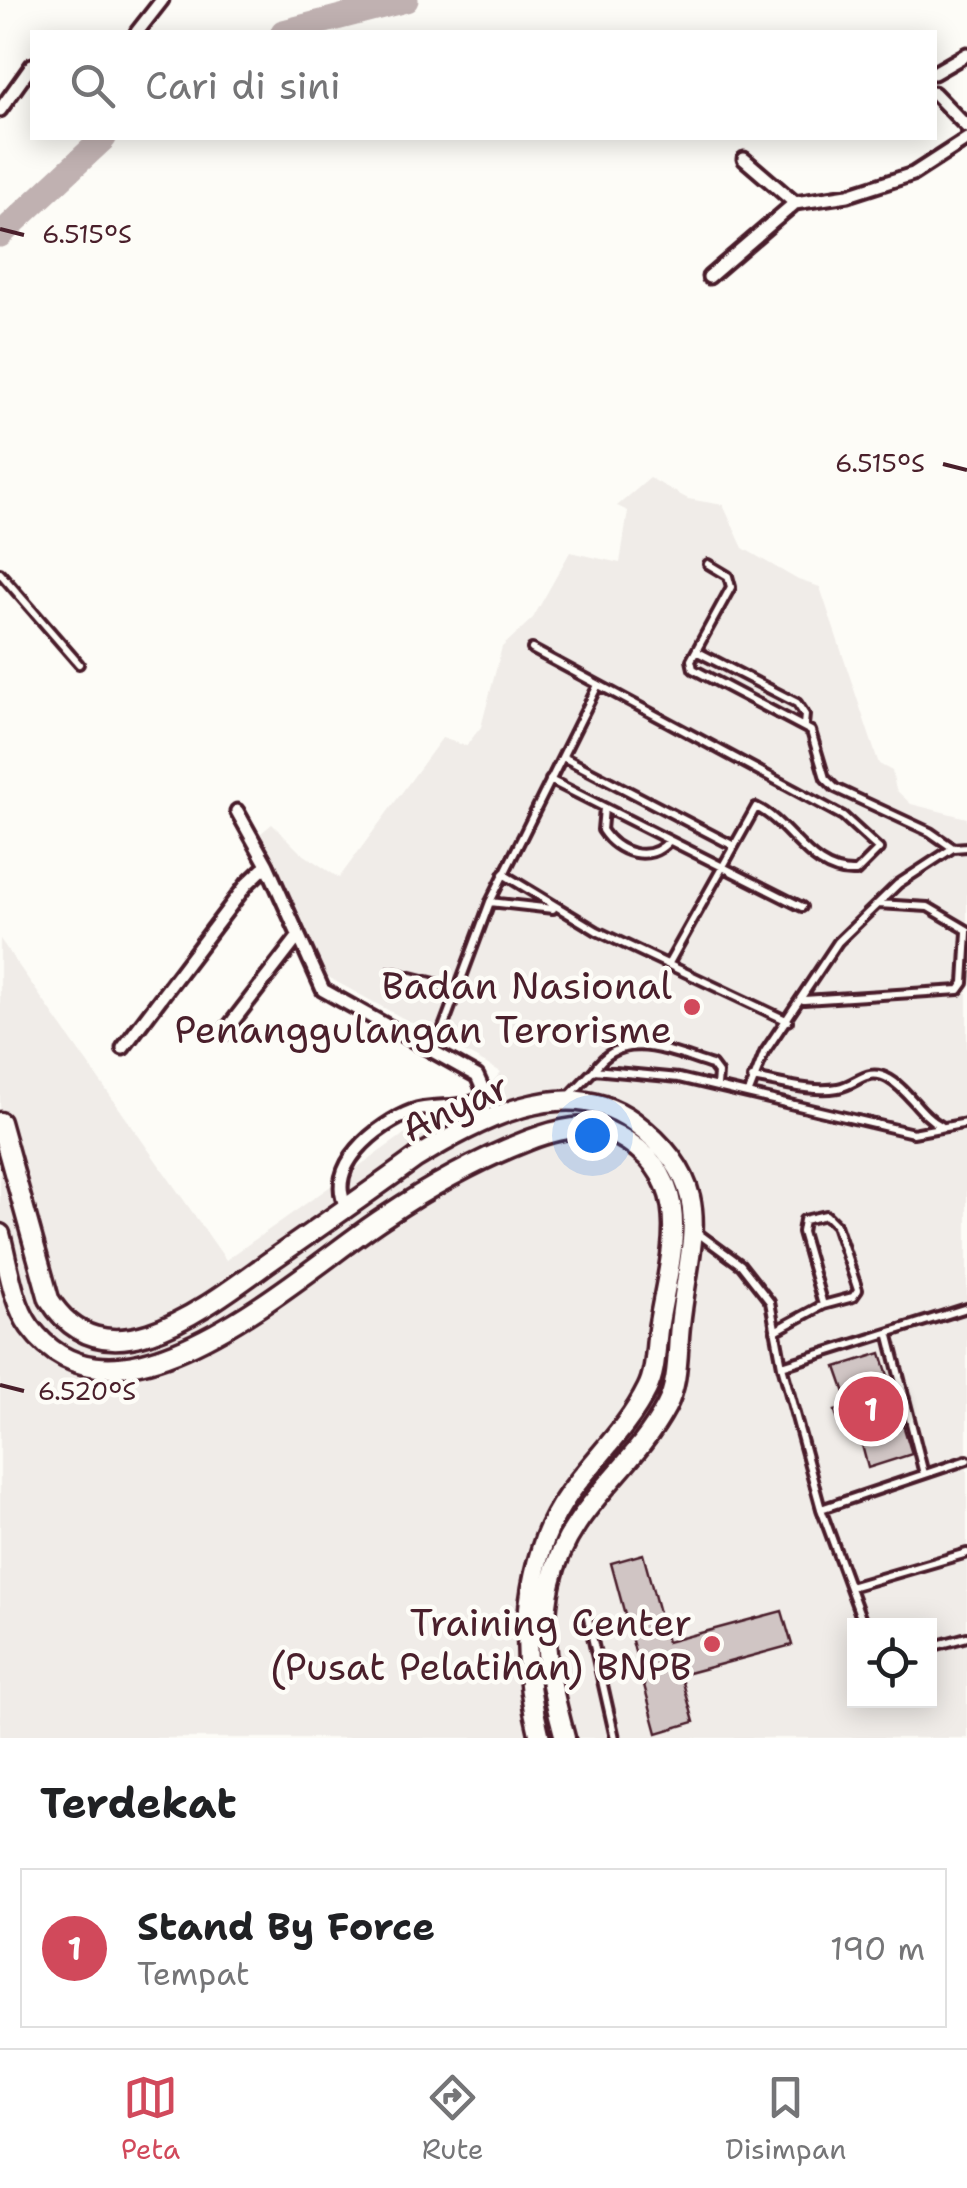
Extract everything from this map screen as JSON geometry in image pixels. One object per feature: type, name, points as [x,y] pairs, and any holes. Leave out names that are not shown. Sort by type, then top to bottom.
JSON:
[{"type":"street","points":[[139,30],[162,0]]},
{"type":"street","points":[[937,71],[967,54]]},
{"type":"street","points":[[0,110],[30,67]]},
{"type":"street","points":[[937,95],[967,127]]},
{"type":"street","points":[[709,277],[794,203],[848,195],[914,174],[967,139]]},
{"type":"street","points":[[744,159],[794,203]]},
{"type":"street","points":[[237,812],[267,866],[316,981],[330,996],[477,1076],[485,1094],[476,1104],[415,1110],[388,1123],[347,1166],[340,1188],[347,1208]]},
{"type":"street","points":[[123,1048],[246,884],[267,866]]},
{"type":"street","points":[[223,1034],[298,937]]},
{"type":"street","name":"Anyar","points":[[0,1122],[50,1299],[68,1323],[93,1336],[130,1336],[180,1324],[452,1136],[516,1110],[566,1100],[602,1105],[633,1121],[671,1160],[695,1206],[696,1230],[670,1398],[645,1436],[587,1504],[564,1544],[551,1581],[545,1644],[565,1738]]},
{"type":"street","name":"Anyar","points":[[0,1234],[21,1312],[34,1332],[65,1354],[107,1367],[158,1361],[205,1342],[385,1216],[473,1162],[570,1128],[602,1130],[623,1139],[660,1179],[674,1209]]},
{"type":"street","points":[[369,1192],[385,1216]]},
{"type":"street","points":[[540,1738],[526,1659],[534,1571],[554,1514],[624,1423],[650,1382],[676,1238],[674,1209],[695,1206]]},
{"type":"street","points":[[624,1423],[645,1436]]},
{"type":"lane","points":[[708,564],[731,581],[696,651],[693,669],[804,725],[811,731],[829,783],[875,810],[930,832],[952,848]]},
{"type":"lane","points":[[0,573],[79,664]]},
{"type":"lane","points":[[532,649],[843,816],[880,849],[856,872],[843,872],[807,853],[781,820],[756,807],[669,963]]},
{"type":"lane","points":[[696,651],[800,706],[804,725]]},
{"type":"lane","points":[[434,1053],[490,902],[598,685]]},
{"type":"lane","points":[[755,700],[762,685]]},
{"type":"lane","points":[[563,757],[732,845]]},
{"type":"lane","points":[[550,780],[802,907]]},
{"type":"lane","points":[[604,808],[602,830],[615,843],[643,856],[654,854],[669,841]]},
{"type":"lane","points":[[748,1092],[752,1078],[838,942],[876,904],[952,848],[967,846]]},
{"type":"lane","points":[[503,874],[559,910],[788,1021]]},
{"type":"lane","points":[[490,902],[559,910]]},
{"type":"lane","points":[[803,1000],[960,990],[964,983],[967,931],[928,907],[876,904]]},
{"type":"lane","points":[[391,972],[455,988]]},
{"type":"lane","points":[[566,1100],[602,1058],[618,1049],[648,1045],[712,1064],[718,1073],[717,1086]]},
{"type":"lane","points":[[594,1070],[679,1078],[913,1133],[967,1123]]},
{"type":"lane","points":[[752,1078],[830,1089],[844,1088],[866,1074],[884,1076],[926,1118],[942,1126]]},
{"type":"lane","points":[[775,1331],[824,1304],[853,1297],[858,1283],[836,1224],[826,1215],[804,1220],[802,1232],[824,1304]]},
{"type":"lane","points":[[696,1230],[741,1265],[763,1289],[820,1509],[861,1618]]},
{"type":"lane","points":[[782,1366],[889,1336],[967,1308]]},
{"type":"lane","points":[[889,1336],[924,1474]]},
{"type":"lane","points":[[820,1509],[967,1460]]},
{"type":"lane","points":[[850,1587],[967,1553]]},
{"type":"lane","points":[[587,1614],[615,1738]]},
{"type":"lane","points":[[937,1645],[967,1637]]},
{"type":"shaded area","points":[[650,478],[688,499],[723,505],[743,548],[798,580],[820,587],[879,764],[892,771],[896,790],[911,804],[967,818],[967,1738],[0,1738],[0,939],[226,1260],[403,1135],[477,1100],[501,1072],[324,975],[261,833],[272,824],[300,852],[339,878],[442,738],[466,746],[481,727],[502,647],[533,618],[570,552],[620,563],[628,511],[617,506]]},
{"type":"building","points":[[881,1353],[912,1454],[868,1468],[857,1426],[841,1431],[835,1411],[850,1407],[836,1367]]},
{"type":"building","name":"Training Center (Pusat Pelatihan) BNPB","points":[[643,1554],[667,1642],[782,1611],[792,1645],[681,1675],[694,1722],[657,1733],[611,1563]]},
{"type":"waterway","points":[[291,30],[406,0]]},
{"type":"waterway","points":[[0,235],[102,140]]},
{"type":"place","name":"Badan Nasional Penanggulangan Terorisme","points":[[692,1007]]},
{"type":"place","name":"Stand By Force","points":[[871,1409]]},
{"type":"place","name":"Training Center (Pusat Pelatihan) BNPB","points":[[712,1644]]}]
